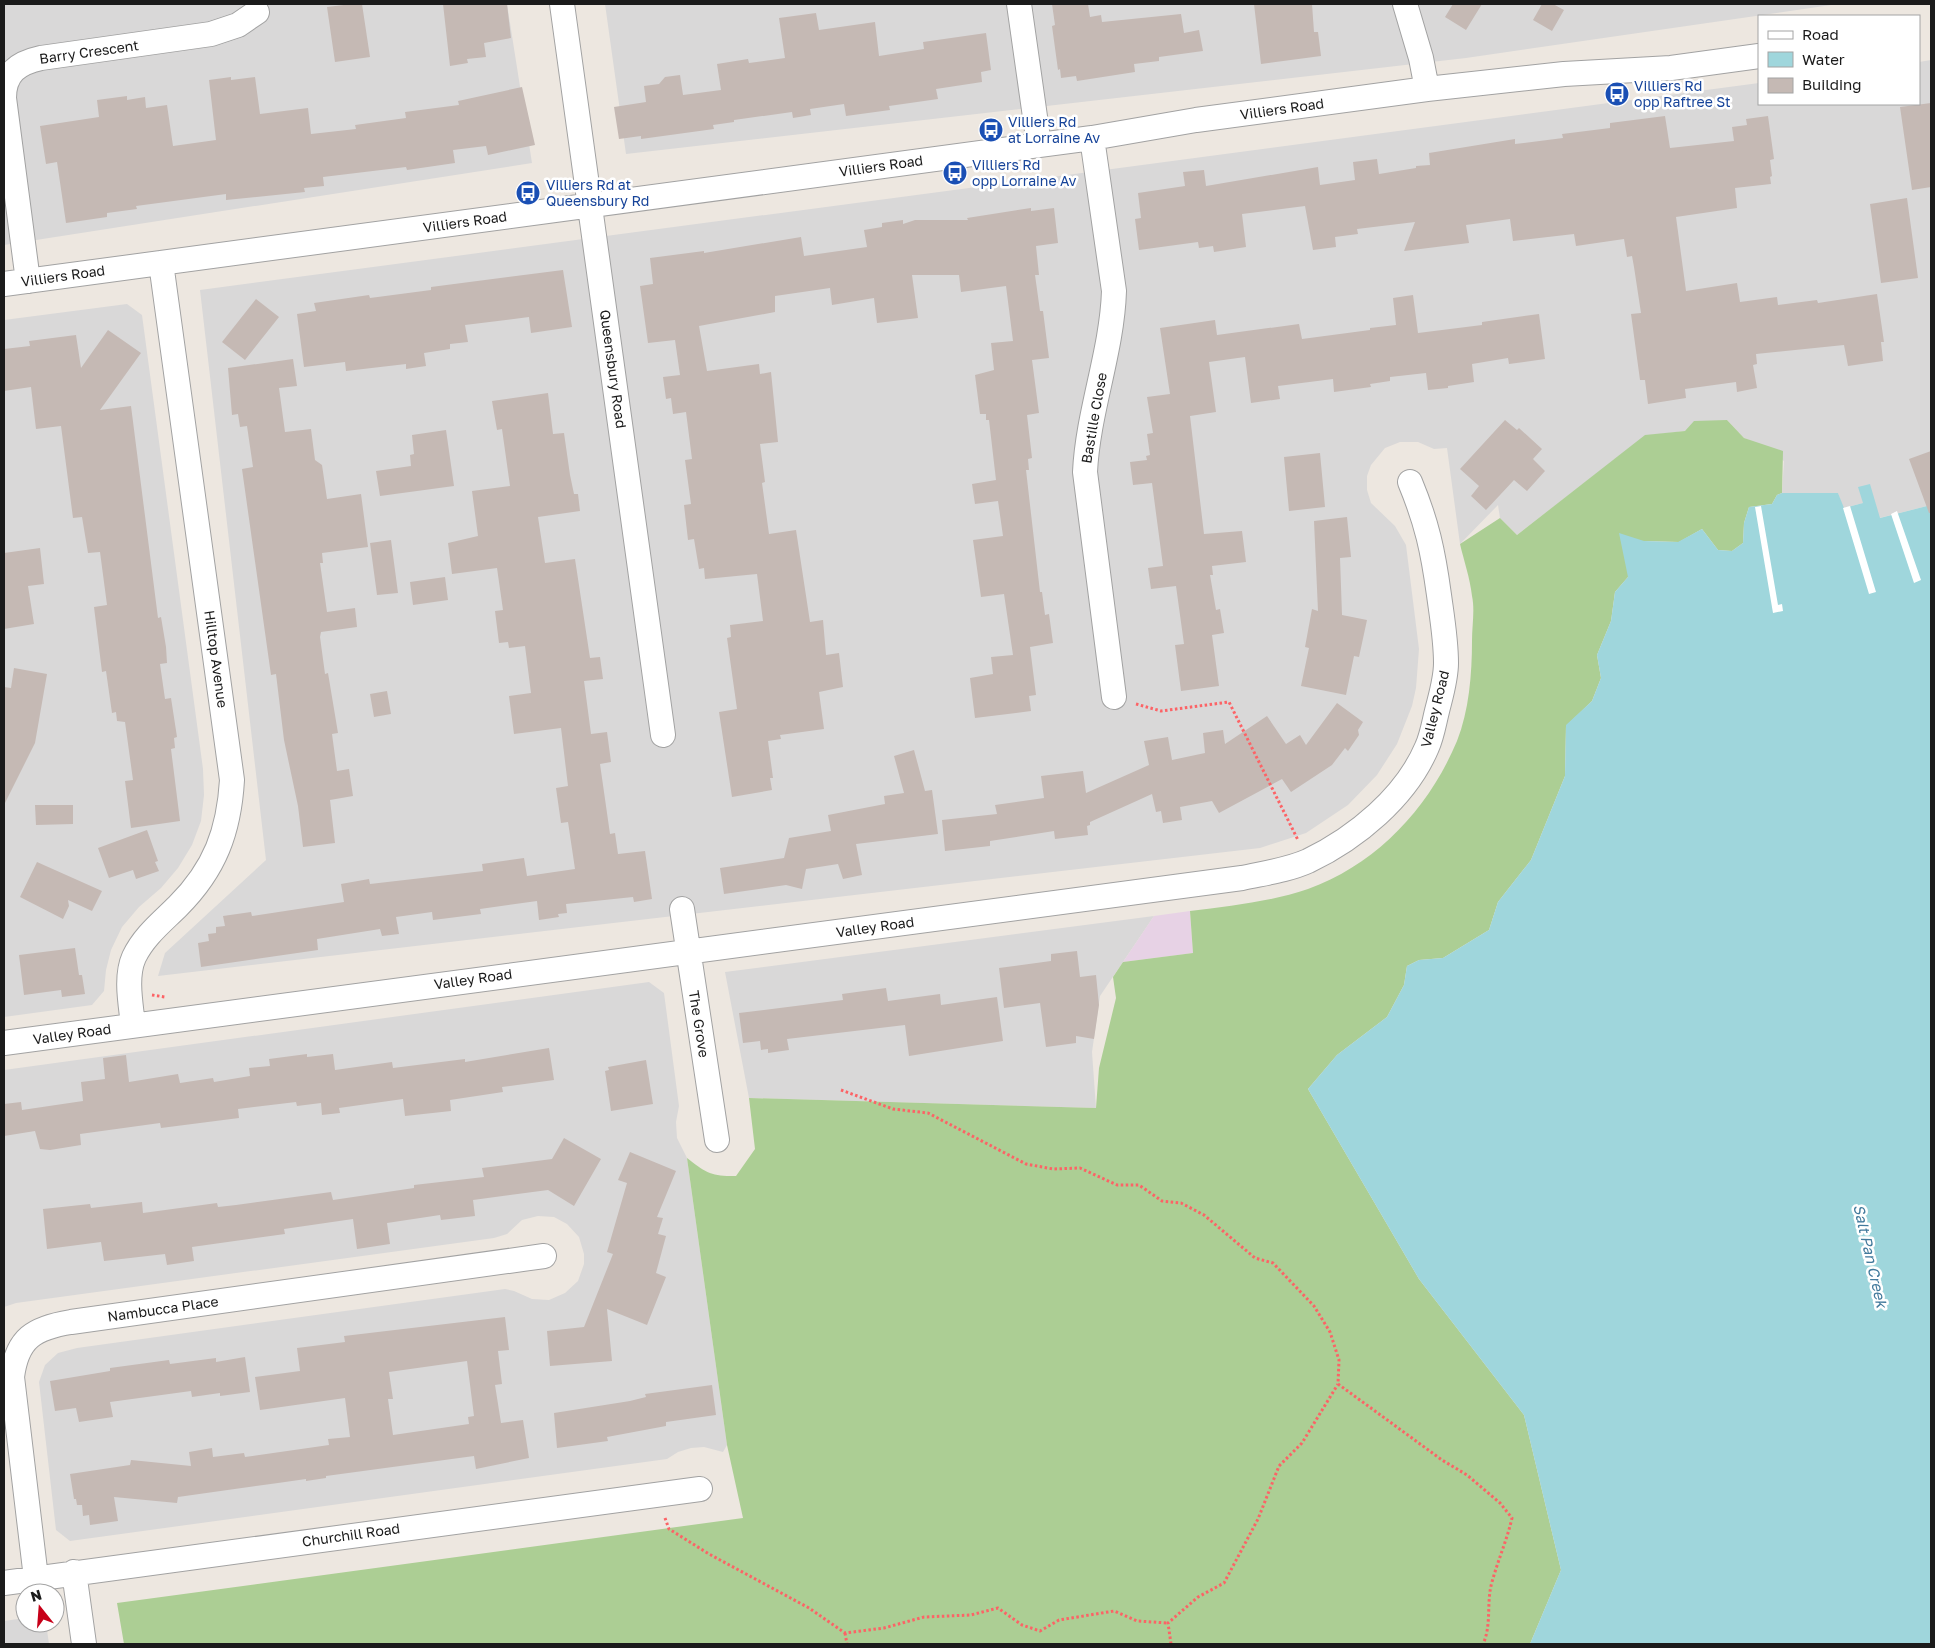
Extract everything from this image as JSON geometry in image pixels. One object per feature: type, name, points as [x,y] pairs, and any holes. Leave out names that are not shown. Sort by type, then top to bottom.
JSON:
[{"type":"street","name":"Queensbury Road","points":[[562,4],[663,735]]},
{"type":"street","points":[[1019,4],[1039,145]]},
{"type":"street","points":[[1405,4],[1421,58],[1427,89]]},
{"type":"street","name":"Barry Crescent","points":[[28,281],[4,98],[4,87],[8,75],[17,66],[41,58],[224,31],[257,12]]},
{"type":"street","name":"Villiers Road","points":[[4,284],[1092,138],[1196,120],[1427,89],[1564,74],[1671,68],[1758,56]]},
{"type":"street","name":"Bastille Close","points":[[1092,138],[1112,268],[1114,299],[1110,336],[1089,435],[1085,472],[1114,697]]},
{"type":"street","name":"Hilltop Avenue","points":[[133,1025],[130,977],[133,959],[143,942],[191,893],[208,871],[227,825],[232,780],[161,263]]},
{"type":"street","name":"Valley Road","points":[[4,1044],[133,1025],[1242,878],[1308,861],[1334,847],[1355,832],[1397,793],[1414,770],[1427,747],[1438,708],[1446,664],[1443,624],[1429,532],[1410,482]]},
{"type":"street","name":"The Grove","points":[[682,909],[717,1140]]},
{"type":"street","name":"Nambucca Place","points":[[36,1578],[12,1377],[15,1358],[24,1342],[37,1331],[71,1322],[544,1256]]},
{"type":"street","name":"Churchill Road","points":[[4,1583],[566,1505],[656,1496],[700,1489]]},
{"type":"street","points":[[74,1572],[84,1644]]},
{"type":"path","points":[[1114,697],[1161,711],[1229,702],[1308,861]]},
{"type":"path","points":[[656,1496],[669,1529],[709,1554],[809,1608],[845,1633],[884,1628],[924,1617],[971,1615],[998,1608],[1022,1625],[1040,1631],[1059,1620],[1114,1611],[1137,1621],[1168,1623],[1198,1598],[1224,1583],[1258,1519],[1279,1466],[1302,1443],[1338,1384],[1339,1360],[1330,1332],[1314,1306],[1273,1263],[1255,1258],[1204,1215],[1181,1203],[1162,1201],[1139,1185],[1117,1185],[1080,1168],[1053,1169],[1026,1164],[928,1114],[893,1109],[841,1090]]},
{"type":"path","points":[[1338,1384],[1442,1460],[1467,1475],[1500,1503],[1512,1518],[1504,1549],[1491,1583],[1490,1612],[1483,1644]]},
{"type":"path","points":[[1168,1623],[1171,1644]]},
{"type":"path","points":[[845,1633],[847,1644]]},
{"type":"shaded area","points":[[4,4],[507,4],[532,163],[4,245]]},
{"type":"shaded area","points":[[605,4],[1838,4],[1466,58],[626,154]]},
{"type":"shaded area","points":[[1931,60],[1931,505],[1879,518],[1863,503],[1843,508],[1838,493],[1782,493],[1784,461],[1761,445],[1744,438],[1727,420],[1685,431],[1645,436],[1517,535],[1500,518],[1498,505],[1460,544],[1447,448],[1434,449],[1418,442],[1400,442],[1385,448],[1371,465],[1367,476],[1367,490],[1371,503],[1395,526],[1406,545],[1419,649],[1416,688],[1412,706],[1397,744],[1377,775],[1348,805],[1306,833],[1260,848],[158,976],[165,953],[266,860],[200,290],[1758,83],[1758,105],[1920,105],[1920,62]]},
{"type":"shaded area","points":[[127,304],[142,315],[203,769],[204,795],[201,821],[192,845],[178,868],[122,927],[111,950],[106,970],[104,991],[92,1005],[4,1017],[4,320]]},
{"type":"shaded area","points":[[1190,911],[1193,953],[1123,962],[1154,916]]},
{"type":"shaded area","points":[[1154,916],[1100,996],[1092,1052],[1096,1108],[749,1098],[725,972]]},
{"type":"shaded area","points":[[649,982],[664,993],[679,1106],[676,1122],[677,1138],[687,1158],[727,1445],[723,1452],[704,1447],[691,1448],[678,1452],[667,1459],[70,1541],[56,1530],[39,1382],[45,1365],[58,1353],[77,1348],[505,1289],[532,1299],[549,1300],[565,1293],[578,1281],[584,1264],[584,1254],[579,1237],[567,1224],[554,1217],[538,1216],[522,1220],[507,1234],[494,1238],[16,1303],[4,1307],[4,1070]]},
{"type":"shaded area","points":[[15,1619],[15,1633],[47,1633],[49,1644],[4,1644],[4,1621]]},
{"type":"green space","points":[[1727,420],[1744,438],[1783,451],[1782,493],[1777,495],[1772,504],[1749,507],[1744,523],[1743,543],[1732,551],[1718,550],[1702,529],[1679,542],[1644,541],[1628,577],[1615,592],[1611,621],[1597,655],[1601,678],[1592,701],[1566,726],[1565,776],[1531,860],[1498,902],[1489,930],[1443,958],[1419,960],[1407,966],[1404,985],[1387,1017],[1337,1055],[1308,1089],[1419,1279],[1524,1415],[1561,1570],[1530,1644],[124,1644],[117,1603],[743,1518],[727,1445],[687,1158],[709,1173],[721,1176],[736,1176],[755,1149],[749,1098],[1096,1108],[1099,1068],[1116,998],[1113,977],[1123,962],[1193,953],[1190,911],[1279,897],[1308,889],[1333,878],[1356,865],[1378,849],[1416,811],[1432,789],[1457,741],[1469,692],[1473,607],[1470,583],[1460,544],[1500,518],[1517,535],[1645,435],[1685,431],[1694,421]]},
{"type":"water","name":"Salt Pan Creek","points":[[1870,484],[1880,518],[1931,505],[1931,1644],[1530,1644],[1561,1570],[1524,1415],[1419,1279],[1308,1089],[1337,1055],[1387,1017],[1404,985],[1407,966],[1419,960],[1443,958],[1489,930],[1498,902],[1531,860],[1565,776],[1566,725],[1592,701],[1601,678],[1597,655],[1611,621],[1615,592],[1628,577],[1619,533],[1644,541],[1678,542],[1702,529],[1718,550],[1732,551],[1743,543],[1744,523],[1749,507],[1772,504],[1777,495],[1782,493],[1838,493],[1844,508],[1863,503],[1858,487]]},
{"type":"pier","points":[[1761,506],[1778,605],[1782,604],[1783,611],[1773,613],[1755,507]]},
{"type":"pier","points":[[1850,506],[1876,592],[1869,594],[1843,508]]},
{"type":"pier","points":[[1897,511],[1921,580],[1914,583],[1891,514]]},
{"type":"building","points":[[362,4],[370,57],[335,62],[327,7]]},
{"type":"building","points":[[443,4],[507,4],[511,38],[484,43],[486,57],[467,59],[468,63],[450,66]]},
{"type":"building","points":[[1052,4],[1088,4],[1090,17],[1101,15],[1102,22],[1181,14],[1184,33],[1199,30],[1203,51],[1159,57],[1159,61],[1134,64],[1135,72],[1077,81],[1076,76],[1061,78],[1060,69],[1058,70],[1052,26],[1055,25]]},
{"type":"building","points":[[1254,4],[1312,4],[1314,32],[1318,32],[1321,56],[1261,64]]},
{"type":"building","points":[[1453,4],[1482,4],[1466,30],[1445,17]]},
{"type":"building","points":[[1542,4],[1553,4],[1564,10],[1552,31],[1533,20]]},
{"type":"building","points":[[816,13],[819,30],[875,22],[879,56],[924,49],[923,42],[986,33],[991,70],[981,72],[982,82],[936,89],[938,99],[889,106],[890,110],[846,116],[844,104],[810,109],[811,115],[793,118],[792,112],[734,120],[734,122],[713,125],[714,129],[641,139],[641,136],[619,139],[614,107],[646,102],[644,86],[659,84],[665,77],[680,75],[683,95],[721,90],[717,64],[748,59],[749,63],[785,58],[779,18]]},
{"type":"building","points":[[231,77],[231,80],[255,77],[260,114],[308,108],[311,134],[356,129],[355,125],[406,118],[405,112],[459,105],[458,101],[522,87],[535,145],[488,155],[486,146],[453,150],[455,163],[407,170],[406,167],[323,177],[324,186],[304,188],[305,192],[226,200],[226,194],[136,206],[137,209],[107,213],[107,217],[66,223],[57,162],[46,164],[40,126],[99,117],[97,100],[127,96],[127,100],[145,97],[146,108],[167,105],[173,146],[216,140],[209,80]]},
{"type":"building","points":[[1931,103],[1931,187],[1912,190],[1900,107]]},
{"type":"building","points":[[1665,116],[1670,148],[1734,141],[1732,127],[1747,125],[1746,119],[1768,116],[1774,159],[1770,160],[1771,184],[1735,188],[1737,208],[1676,217],[1686,291],[1737,283],[1740,302],[1777,297],[1778,305],[1817,300],[1818,303],[1877,294],[1884,342],[1881,342],[1883,361],[1848,366],[1844,345],[1756,354],[1757,364],[1753,365],[1757,388],[1737,392],[1736,382],[1685,389],[1686,398],[1648,404],[1645,380],[1640,380],[1631,314],[1641,313],[1632,256],[1627,257],[1624,239],[1576,246],[1574,234],[1513,241],[1510,219],[1466,225],[1469,243],[1404,251],[1415,222],[1357,229],[1358,234],[1335,237],[1336,247],[1313,250],[1305,206],[1242,214],[1246,247],[1214,252],[1213,246],[1199,248],[1198,242],[1139,250],[1135,219],[1141,218],[1138,193],[1185,186],[1183,172],[1204,170],[1206,186],[1318,167],[1320,185],[1355,180],[1353,162],[1377,159],[1379,174],[1430,165],[1429,153],[1515,139],[1515,144],[1563,138],[1562,134],[1610,128],[1610,123]]},
{"type":"building","points":[[1907,198],[1918,278],[1881,283],[1870,204]]},
{"type":"building","points":[[1031,208],[1031,211],[1054,208],[1058,243],[1036,246],[1039,275],[1035,275],[1040,311],[1043,311],[1049,358],[1032,360],[1039,413],[1027,415],[1032,458],[1028,459],[1029,470],[1026,470],[1040,592],[1042,592],[1045,615],[1049,614],[1053,643],[1030,647],[1036,695],[1029,696],[1031,711],[975,718],[970,678],[993,674],[991,657],[1013,655],[1004,594],[981,597],[973,540],[1003,536],[998,501],[975,504],[972,484],[996,480],[989,420],[986,420],[986,414],[980,414],[975,375],[994,370],[991,343],[1013,341],[1006,286],[961,292],[959,275],[912,275],[918,318],[877,323],[874,298],[832,305],[830,288],[775,296],[775,312],[699,326],[707,371],[759,364],[760,374],[771,372],[778,442],[760,444],[765,482],[762,483],[769,534],[796,530],[810,622],[823,620],[826,655],[839,653],[843,687],[819,692],[824,729],[780,735],[781,739],[768,741],[773,778],[770,778],[772,790],[732,797],[719,712],[737,709],[727,638],[731,637],[730,625],[763,621],[757,574],[705,579],[704,568],[699,569],[694,539],[688,540],[684,505],[691,504],[685,460],[692,459],[686,412],[673,414],[671,398],[666,399],[663,377],[680,375],[675,340],[648,343],[640,286],[653,284],[650,258],[704,251],[704,253],[801,237],[804,256],[867,247],[864,230],[882,227],[882,223],[903,220],[903,224],[915,220],[968,220],[967,218]]},
{"type":"building","points":[[563,270],[572,327],[531,333],[529,317],[465,325],[468,342],[450,344],[450,349],[424,353],[426,366],[406,369],[406,364],[346,371],[345,362],[304,367],[297,314],[316,311],[314,303],[369,295],[370,298],[431,290],[431,287]]},
{"type":"building","points":[[1413,295],[1418,333],[1482,325],[1482,322],[1539,314],[1545,359],[1509,364],[1508,358],[1472,364],[1474,382],[1448,386],[1448,388],[1428,390],[1426,373],[1390,377],[1390,381],[1370,384],[1371,387],[1334,392],[1333,379],[1278,386],[1280,399],[1251,403],[1245,357],[1209,362],[1216,412],[1190,416],[1204,534],[1242,531],[1246,562],[1212,566],[1213,575],[1210,575],[1216,610],[1220,609],[1224,633],[1212,635],[1219,686],[1181,691],[1175,645],[1184,644],[1176,586],[1151,589],[1148,568],[1163,566],[1152,483],[1133,485],[1130,462],[1147,460],[1146,456],[1150,455],[1147,434],[1153,433],[1147,397],[1170,394],[1160,328],[1215,320],[1217,335],[1299,324],[1302,339],[1396,325],[1393,298]]},
{"type":"building","points":[[256,299],[279,317],[245,360],[222,342]]},
{"type":"building","points":[[108,330],[141,353],[100,410],[131,406],[158,618],[161,617],[166,647],[167,663],[160,664],[165,699],[171,698],[177,737],[174,738],[175,748],[171,749],[180,821],[131,828],[125,781],[133,780],[125,722],[117,721],[116,712],[112,713],[106,671],[102,672],[94,607],[107,605],[100,552],[88,553],[82,517],[73,518],[61,426],[36,429],[31,387],[4,391],[4,349],[30,346],[29,341],[76,335],[81,368]]},
{"type":"building","points":[[293,359],[297,386],[279,388],[285,432],[311,429],[315,460],[322,465],[327,499],[361,494],[368,547],[322,553],[323,563],[320,563],[327,612],[355,608],[357,627],[321,632],[320,637],[325,674],[328,673],[338,733],[332,734],[337,771],[349,769],[353,796],[330,800],[335,843],[303,847],[298,806],[284,740],[276,674],[271,675],[242,469],[253,467],[247,426],[240,427],[238,414],[232,415],[228,368]]},
{"type":"building","points":[[548,393],[553,434],[564,433],[570,475],[574,494],[578,494],[580,511],[538,517],[545,563],[575,559],[590,658],[600,657],[603,679],[584,681],[591,734],[607,732],[611,762],[600,764],[610,834],[615,833],[618,854],[645,851],[652,899],[634,902],[633,897],[566,904],[567,913],[558,914],[559,917],[539,920],[537,901],[480,909],[481,914],[433,920],[432,912],[396,917],[399,934],[382,936],[380,929],[317,939],[318,950],[201,967],[198,943],[209,941],[208,934],[216,933],[216,927],[225,926],[223,916],[251,912],[252,916],[344,902],[341,884],[369,879],[370,884],[483,871],[482,864],[524,858],[527,876],[575,869],[568,822],[561,823],[556,788],[568,786],[561,728],[514,734],[509,696],[531,693],[525,646],[509,648],[508,642],[499,643],[495,611],[503,610],[497,568],[452,574],[448,543],[478,536],[472,491],[510,486],[502,429],[497,430],[492,401]]},
{"type":"building","points":[[1505,420],[1517,430],[1519,428],[1542,449],[1533,459],[1545,471],[1527,491],[1514,480],[1486,510],[1471,496],[1479,486],[1460,469]]},
{"type":"building","points":[[446,430],[454,486],[380,496],[376,471],[411,466],[410,455],[414,454],[412,435]]},
{"type":"building","points":[[1931,451],[1931,513],[1929,513],[1909,459]]},
{"type":"building","points":[[1320,453],[1325,507],[1289,511],[1284,457]]},
{"type":"building","points":[[1347,517],[1351,557],[1340,558],[1342,615],[1367,620],[1359,657],[1354,656],[1346,695],[1301,686],[1309,648],[1305,647],[1312,609],[1318,611],[1314,521]]},
{"type":"building","points":[[391,540],[398,593],[377,595],[370,543]]},
{"type":"building","points":[[40,548],[44,584],[28,586],[34,624],[4,629],[4,553]]},
{"type":"building","points":[[445,577],[448,600],[413,605],[410,582]]},
{"type":"building","points":[[14,668],[47,674],[35,743],[4,805],[4,687],[11,688]]},
{"type":"building","points":[[387,691],[391,714],[374,717],[370,694]]},
{"type":"building","points":[[1337,703],[1363,722],[1358,730],[1359,735],[1348,751],[1345,748],[1332,765],[1291,792],[1282,779],[1219,813],[1212,801],[1180,807],[1182,820],[1163,823],[1161,811],[1156,812],[1152,794],[1090,822],[1090,825],[1087,826],[1088,835],[1055,839],[1054,831],[990,841],[990,846],[945,851],[942,820],[997,814],[995,805],[1044,798],[1041,776],[1083,771],[1086,793],[1149,765],[1144,741],[1168,737],[1172,760],[1205,753],[1203,733],[1223,730],[1225,744],[1267,716],[1286,744],[1300,735],[1306,745]]},
{"type":"building","points":[[914,750],[925,791],[932,790],[938,834],[856,844],[862,875],[843,879],[838,864],[806,869],[802,889],[786,885],[724,894],[720,868],[784,858],[789,838],[831,831],[828,815],[885,804],[884,796],[904,793],[894,756]]},
{"type":"building","points":[[35,805],[73,805],[73,824],[36,825]]},
{"type":"building","points":[[147,830],[158,861],[155,862],[159,871],[136,879],[133,870],[109,878],[98,848]]},
{"type":"building","points":[[37,862],[102,891],[92,911],[68,900],[69,906],[63,919],[20,897]]},
{"type":"building","points":[[75,948],[79,975],[82,975],[85,994],[62,997],[61,990],[24,995],[19,955]]},
{"type":"building","points":[[1077,951],[1080,977],[1096,975],[1099,1005],[1094,1039],[1076,1036],[1076,1043],[1046,1047],[1040,1003],[1004,1008],[999,968],[1051,961],[1051,954]]},
{"type":"building","points":[[886,988],[888,1001],[940,994],[941,1005],[997,997],[1003,1041],[909,1056],[905,1025],[787,1039],[789,1050],[768,1053],[768,1049],[761,1050],[760,1041],[743,1043],[739,1013],[843,1000],[842,994]]},
{"type":"building","points":[[549,1048],[554,1080],[502,1087],[503,1092],[450,1100],[451,1111],[405,1116],[403,1099],[339,1108],[340,1113],[322,1115],[321,1103],[297,1106],[296,1102],[238,1109],[239,1118],[161,1128],[160,1123],[80,1134],[81,1145],[50,1150],[40,1149],[35,1131],[4,1136],[4,1104],[21,1102],[22,1110],[83,1101],[81,1082],[105,1079],[103,1058],[126,1055],[129,1082],[178,1074],[180,1083],[213,1078],[214,1082],[250,1076],[249,1068],[270,1066],[269,1059],[307,1054],[307,1057],[333,1054],[335,1070],[392,1062],[393,1068],[465,1059],[465,1062]]},
{"type":"building","points":[[646,1060],[653,1104],[611,1111],[605,1071],[609,1070],[608,1067]]},
{"type":"building","points":[[564,1138],[601,1159],[574,1206],[548,1190],[473,1200],[475,1216],[441,1220],[440,1215],[387,1223],[390,1244],[357,1249],[353,1219],[284,1229],[285,1234],[192,1247],[194,1261],[167,1265],[165,1254],[104,1261],[101,1242],[47,1249],[43,1209],[90,1204],[91,1208],[142,1202],[143,1213],[217,1203],[218,1207],[236,1205],[331,1192],[333,1200],[414,1188],[414,1185],[484,1177],[482,1168],[552,1159]]},
{"type":"building","points":[[630,1152],[676,1171],[657,1217],[663,1218],[658,1234],[666,1236],[656,1273],[666,1277],[647,1325],[607,1309],[612,1361],[550,1366],[547,1331],[584,1327],[613,1254],[607,1252],[627,1183],[618,1180]]},
{"type":"building","points":[[505,1317],[509,1350],[498,1351],[502,1384],[495,1385],[501,1423],[523,1420],[529,1458],[476,1469],[474,1456],[326,1476],[326,1478],[306,1481],[306,1479],[178,1497],[177,1503],[114,1497],[118,1521],[90,1525],[89,1515],[83,1516],[82,1505],[77,1505],[76,1499],[74,1499],[70,1474],[130,1465],[131,1460],[191,1466],[189,1452],[212,1448],[213,1457],[244,1453],[245,1457],[329,1445],[328,1439],[350,1437],[345,1398],[260,1410],[255,1377],[300,1371],[297,1348],[345,1342],[344,1336]],"holes":[[[467,1361],[474,1416],[468,1417],[469,1424],[393,1435],[388,1399],[393,1399],[389,1372]]]},
{"type":"building","points":[[245,1357],[250,1392],[220,1396],[220,1393],[192,1397],[191,1391],[110,1402],[113,1417],[79,1422],[76,1408],[55,1411],[50,1381],[110,1371],[110,1368],[169,1360],[170,1364],[216,1358],[216,1362]]},
{"type":"building","points":[[712,1385],[716,1415],[666,1422],[666,1426],[607,1437],[608,1441],[557,1448],[554,1413],[630,1401],[646,1397],[645,1394]]},
{"type":"place","name":"Villiers Rd opp Raftree St","points":[[1617,94]]},
{"type":"place","name":"Villiers Rd at Lorraine Av","points":[[991,130]]},
{"type":"place","name":"Villiers Rd opp Lorraine Av","points":[[955,173]]},
{"type":"place","name":"Villiers Rd at Queensbury Rd","points":[[528,193]]}]
